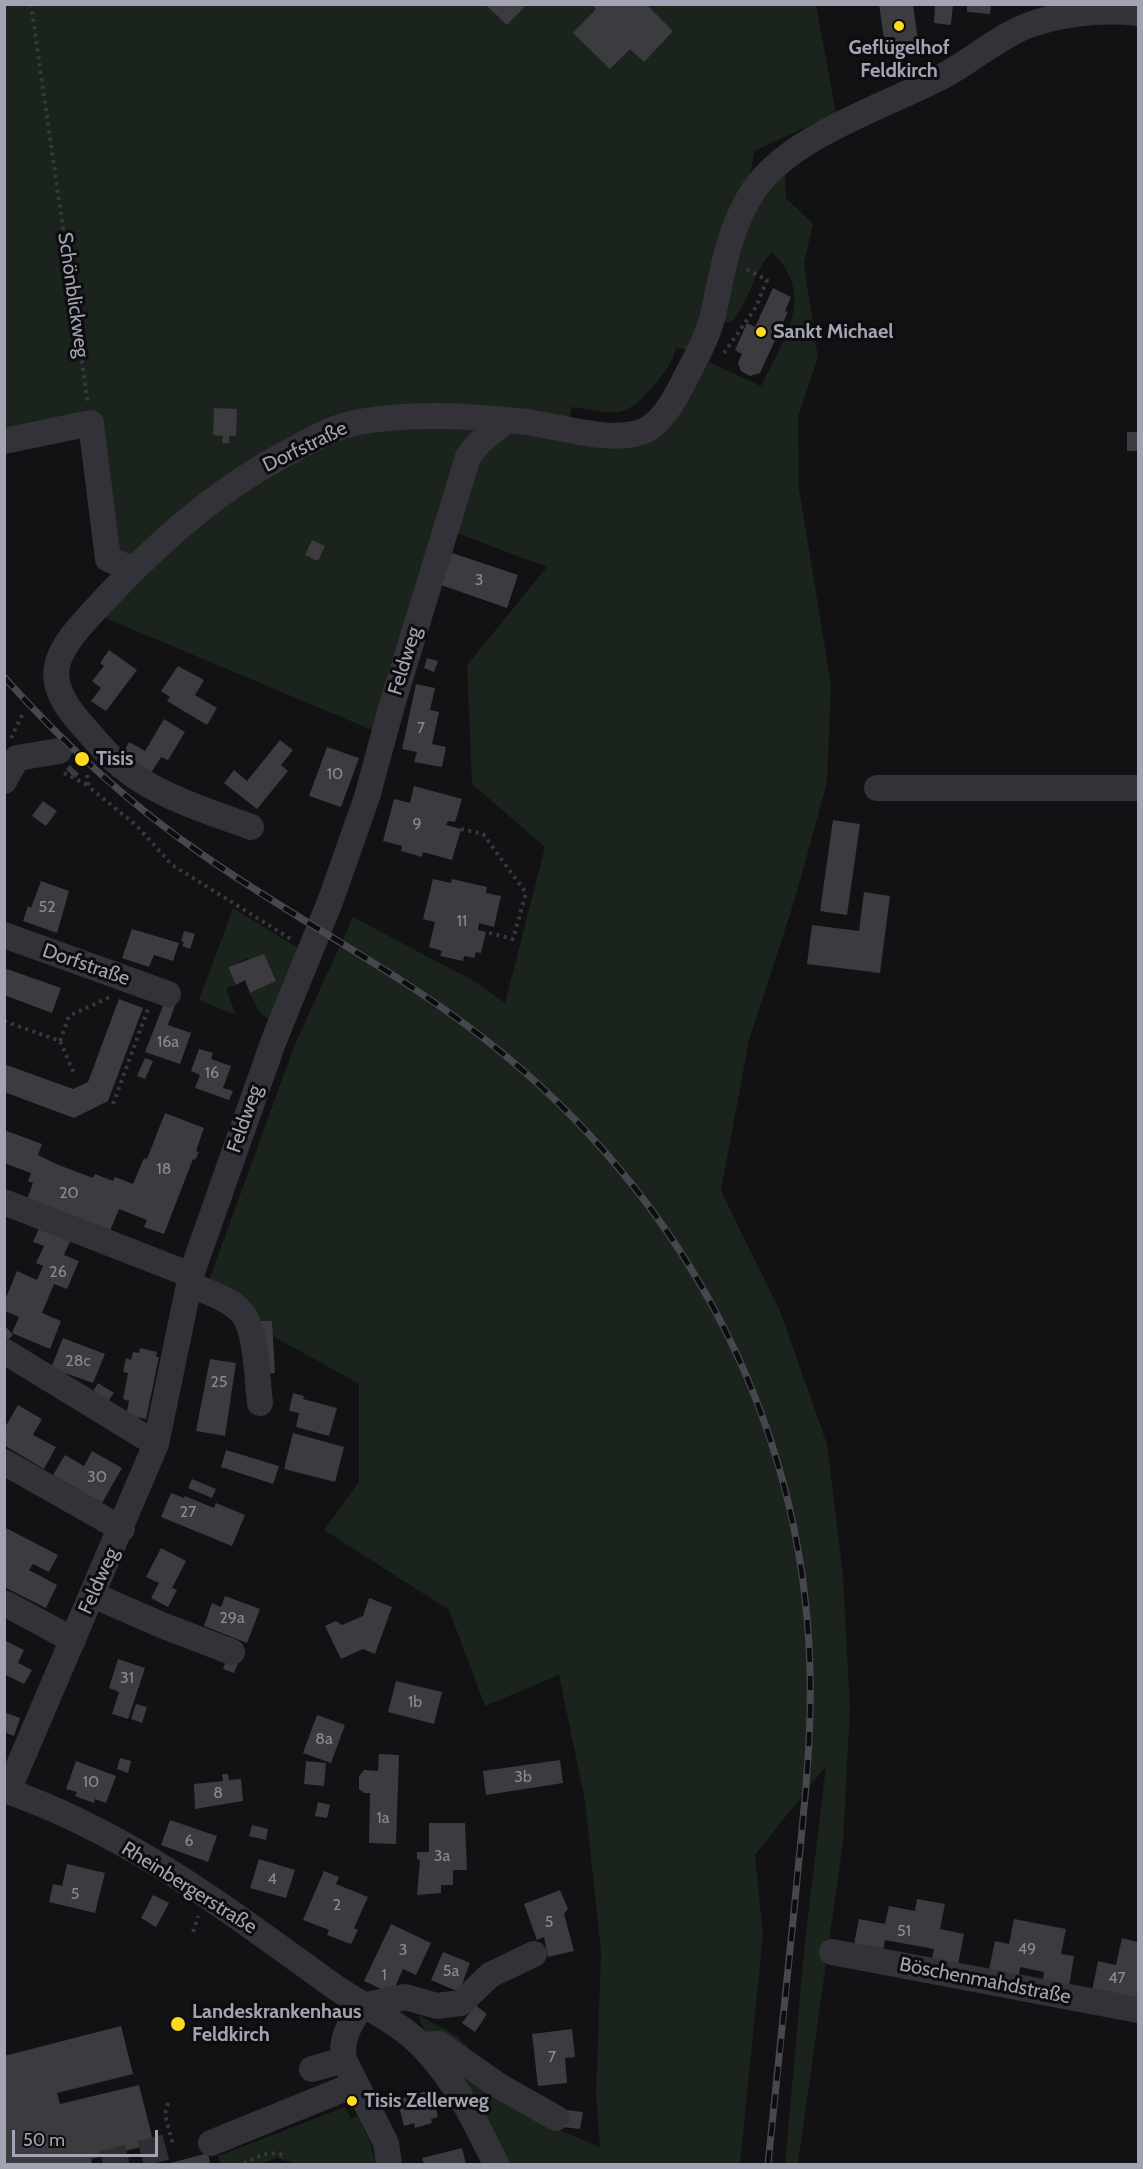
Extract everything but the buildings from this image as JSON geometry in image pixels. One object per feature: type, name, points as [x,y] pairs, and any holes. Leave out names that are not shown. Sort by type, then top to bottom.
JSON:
[{"type":"street","name":"Dorfstraße","points":[[251,828],[177,800],[135,776],[112,758],[76,718],[55,683],[56,663],[77,629],[133,569],[217,495],[329,430],[366,421],[458,416],[506,420],[621,438],[650,428],[674,402],[704,342],[712,318],[722,262],[750,196],[792,151],[945,75],[1023,27],[1062,17],[1109,10],[1138,13]]},
{"type":"street","points":[[458,416],[478,444]]},
{"type":"street","name":"Feldweg","points":[[6,1791],[122,1529],[156,1444],[190,1280],[274,1040],[300,945],[330,902],[368,797],[399,683],[465,469],[478,444],[506,420]]},
{"type":"street","points":[[4,441],[91,423],[108,559],[133,569]]},
{"type":"street","points":[[4,781],[17,758],[59,750]]},
{"type":"street","points":[[878,788],[1138,788]]},
{"type":"street","name":"Dorfstraße","points":[[4,935],[159,1000]]},
{"type":"street","points":[[4,1202],[190,1280],[227,1301],[242,1313],[251,1329],[260,1403]]},
{"type":"street","points":[[4,1351],[156,1444]]},
{"type":"street","points":[[4,1462],[122,1529]]},
{"type":"street","points":[[93,1594],[164,1626],[232,1652]]},
{"type":"street","points":[[4,1603],[73,1640]]},
{"type":"street","name":"Rheinbergerstraße","points":[[6,1791],[67,1816],[161,1865],[202,1890],[362,2006],[421,2045]]},
{"type":"street","name":"Böschenmahdstraße","points":[[832,1952],[1138,2010]]},
{"type":"street","points":[[389,2164],[386,2143],[344,2060],[343,2041],[362,2006],[405,1997],[437,2006],[461,2003],[490,1975],[534,1954]]},
{"type":"street","points":[[421,2045],[439,2044],[499,2086],[556,2118]]},
{"type":"street","points":[[421,2045],[455,2084],[496,2164]]},
{"type":"street","points":[[312,2069],[344,2060]]},
{"type":"street","points":[[211,2143],[356,2084]]},
{"type":"path","name":"Schönblickweg","points":[[31,4],[91,423]]},
{"type":"path","points":[[8,745],[22,715]]},
{"type":"path","points":[[87,776],[89,787],[137,826],[172,865],[300,945]]},
{"type":"path","points":[[461,828],[483,834],[526,893],[513,939],[486,932]]},
{"type":"path","points":[[75,1076],[60,1041],[69,1016],[120,993]]},
{"type":"path","points":[[113,1104],[159,1000]]},
{"type":"path","points":[[4,1021],[60,1041]]},
{"type":"path","points":[[168,2103],[165,2114],[173,2145]]},
{"type":"path","points":[[244,2164],[260,2155],[274,2152],[284,2155],[282,2158]]},
{"type":"shaded area","points":[[4,5],[816,5],[836,113],[754,151],[749,182],[785,172],[786,198],[813,224],[804,263],[818,358],[798,416],[799,489],[831,684],[827,783],[794,902],[749,1040],[721,1191],[780,1311],[827,1444],[843,1575],[850,1709],[843,1842],[798,2164],[785,2164],[805,1941],[826,1766],[755,1855],[763,1935],[740,2164],[490,2164],[454,2106],[418,2015],[457,2036],[541,2122],[600,2147],[596,2095],[601,1952],[585,1801],[559,1675],[485,1706],[449,1610],[324,1530],[359,1482],[359,1384],[203,1297],[295,1044],[353,917],[472,980],[505,1003],[545,847],[472,784],[467,665],[547,567],[443,528],[379,733],[96,614],[132,571],[110,557],[90,424],[5,442]],"holes":[[[772,252],[785,269],[792,285],[794,302],[792,318],[779,352],[761,386],[709,362],[675,403],[621,440],[569,421],[572,407],[609,413],[627,409],[635,404],[665,372],[676,348],[689,350],[712,318],[730,323],[743,305],[760,268]]]},
{"type":"shaded area","points":[[233,908],[298,948],[271,1021],[260,1013],[250,993],[276,981],[248,958],[228,967],[236,985],[226,988],[236,1015],[199,1000]]},
{"type":"shaded area","points":[[345,2107],[351,2119],[357,2116],[370,2142],[376,2164],[296,2164],[278,2158],[259,2164],[220,2164],[218,2156]]},
{"type":"tunnel","points":[[103,2164],[173,2145]]},
{"type":"railway","points":[[4,677],[98,772],[149,815],[236,877],[434,1002],[466,1025],[540,1086],[606,1153],[664,1227],[713,1307],[753,1391],[782,1480],[802,1573],[810,1669],[810,1722],[805,1801],[768,2164]]},
{"type":"place","name":"Geflügelhof Feldkirch","points":[[899,26]]},
{"type":"place","name":"Sankt Michael","points":[[761,332]]},
{"type":"place","name":"Tisis","points":[[82,759]]},
{"type":"place","name":"Landeskrankenhaus Feldkirch","points":[[178,2024]]},
{"type":"place","name":"Tisis Zellerweg","points":[[352,2101]]}]
